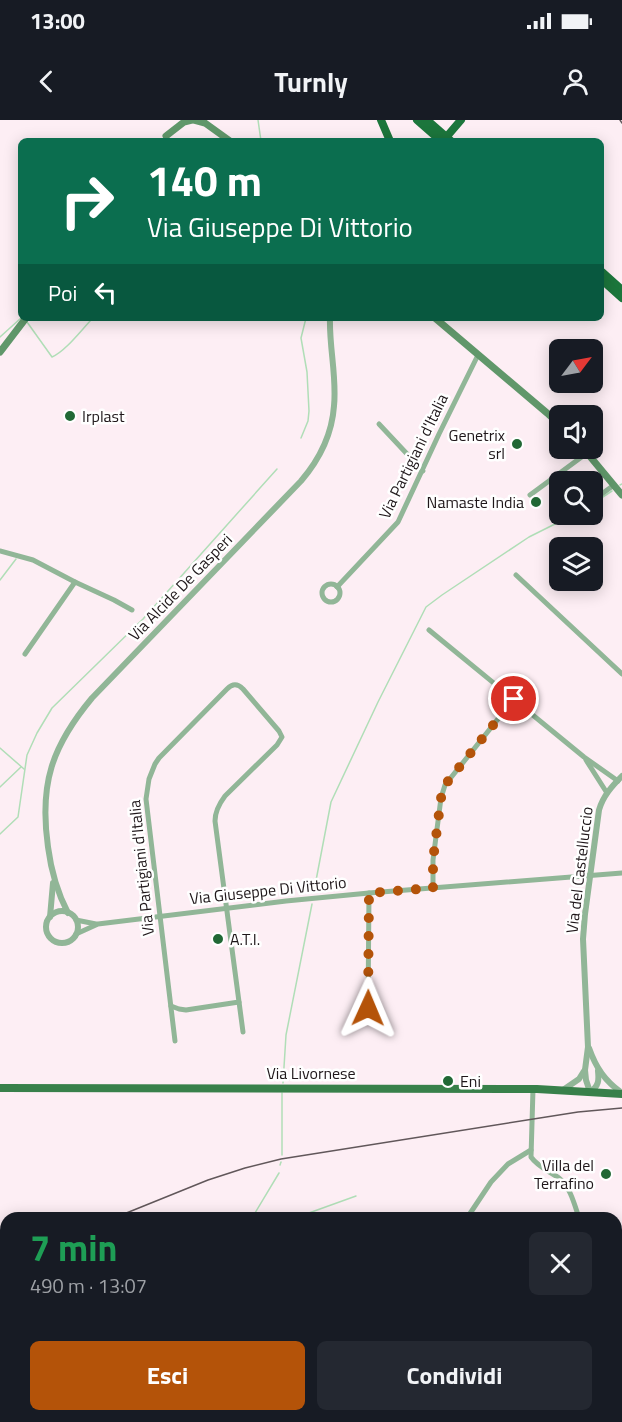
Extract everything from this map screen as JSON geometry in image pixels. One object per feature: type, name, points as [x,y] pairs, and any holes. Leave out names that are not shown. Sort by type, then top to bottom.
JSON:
[{"type":"highway","points":[[381,120],[389,138]]},
{"type":"highway","points":[[417,120],[438,138]]},
{"type":"highway","points":[[427,120],[448,138]]},
{"type":"highway","points":[[434,120],[454,138]]},
{"type":"highway","points":[[445,138],[461,120]]},
{"type":"highway","points":[[604,274],[622,290]]},
{"type":"highway","points":[[604,282],[622,298]]},
{"type":"main road","points":[[164,138],[179,120]]},
{"type":"main road","points":[[164,138],[184,122],[193,120],[203,122],[227,138]]},
{"type":"main road","points":[[213,120],[222,134]]},
{"type":"main road","points":[[0,352],[24,321]]},
{"type":"main road","points":[[438,321],[549,415]]},
{"type":"main road","points":[[592,459],[622,495]]},
{"type":"main road","name":"Via Livornese","points":[[0,1088],[533,1089],[622,1094]]},
{"type":"street","name":"Via Alcide De Gasperi","points":[[68,913],[53,877],[45,830],[45,794],[56,754],[68,730],[102,686],[285,498],[316,461],[328,435],[334,406],[330,321]]},
{"type":"street","name":"Via Partigiani d'Italia","points":[[337,586],[398,522],[478,355]]},
{"type":"street","points":[[379,424],[423,471]]},
{"type":"street","points":[[530,495],[575,459]]},
{"type":"street","points":[[603,493],[614,485]]},
{"type":"street","points":[[0,551],[33,560],[132,610]]},
{"type":"street","points":[[516,575],[622,674]]},
{"type":"street","points":[[25,654],[75,582]]},
{"type":"street","points":[[429,630],[584,756],[620,778]]},
{"type":"street","name":"Via Partigiani d'Italia","points":[[175,1041],[146,798],[149,779],[155,764],[162,755],[226,689],[236,685],[243,689],[282,737],[279,743],[225,796],[215,813],[226,908]]},
{"type":"street","points":[[433,888],[433,860],[441,798],[445,785],[514,699]]},
{"type":"street","points":[[584,756],[608,793]]},
{"type":"street","name":"Via del Castelluccio","points":[[590,1092],[585,1070],[588,1047],[583,939],[585,914],[599,810],[602,801],[620,778]]},
{"type":"street","name":"Via Giuseppe Di Vittorio","points":[[76,920],[98,924],[369,893],[622,873]]},
{"type":"street","name":"Via Alcide De Gasperi","points":[[50,917],[53,877]]},
{"type":"street","points":[[368,1008],[369,893]]},
{"type":"street","points":[[226,908],[243,1032]]},
{"type":"street","points":[[60,912],[68,913],[76,920],[78,927],[74,938],[65,943],[52,940],[48,936],[46,927],[50,917],[60,912]]},
{"type":"street","name":"Via Giuseppe Di Vittorio","points":[[76,934],[98,924]]},
{"type":"street","points":[[171,1006],[186,1010],[239,1002]]},
{"type":"street","name":"Via del Castelluccio","points":[[588,1047],[598,1071],[622,1094]]},
{"type":"street","points":[[563,1090],[579,1079],[585,1070]]},
{"type":"street","points":[[590,1092],[599,1082],[598,1071]]},
{"type":"street","points":[[533,1089],[531,1156],[534,1161],[564,1183],[577,1212]]},
{"type":"street","points":[[471,1212],[491,1182],[508,1164],[531,1150]]},
{"type":"waterway","points":[[258,120],[261,138]]},
{"type":"waterway","points":[[0,337],[18,321]]},
{"type":"waterway","points":[[27,322],[52,357],[68,345],[90,321]]},
{"type":"waterway","points":[[301,438],[308,421],[309,411],[307,372],[301,338],[305,321]]},
{"type":"waterway","points":[[0,834],[18,817],[27,755],[52,708],[143,619],[277,469]]},
{"type":"waterway","points":[[603,497],[612,491]]},
{"type":"waterway","points":[[314,891],[331,802],[426,607],[529,537],[553,525]]},
{"type":"waterway","points":[[0,580],[16,559]]},
{"type":"waterway","points":[[0,748],[24,769]]},
{"type":"waterway","points":[[0,787],[21,767]]},
{"type":"waterway","points":[[283,1083],[286,1035],[312,904]]},
{"type":"waterway","points":[[282,1093],[282,1155]]},
{"type":"waterway","points":[[256,1212],[279,1173]]},
{"type":"waterway","points":[[312,1212],[356,1196]]},
{"type":"railway","points":[[129,1212],[208,1180],[281,1159],[578,1112],[622,1108]]},
{"type":"place","name":"Irplast","points":[[70,416]]},
{"type":"place","name":"Genetrix srl","points":[[517,444]]},
{"type":"place","name":"Namaste India","points":[[536,502]]},
{"type":"place","name":"A.T.I.","points":[[218,939]]},
{"type":"place","name":"Eni","points":[[448,1081]]},
{"type":"place","name":"Villa del Terrafino","points":[[606,1174]]},
{"type":"route","points":[[368,1008],[369,893],[433,888],[432,867],[441,798],[445,785],[514,699]]}]
